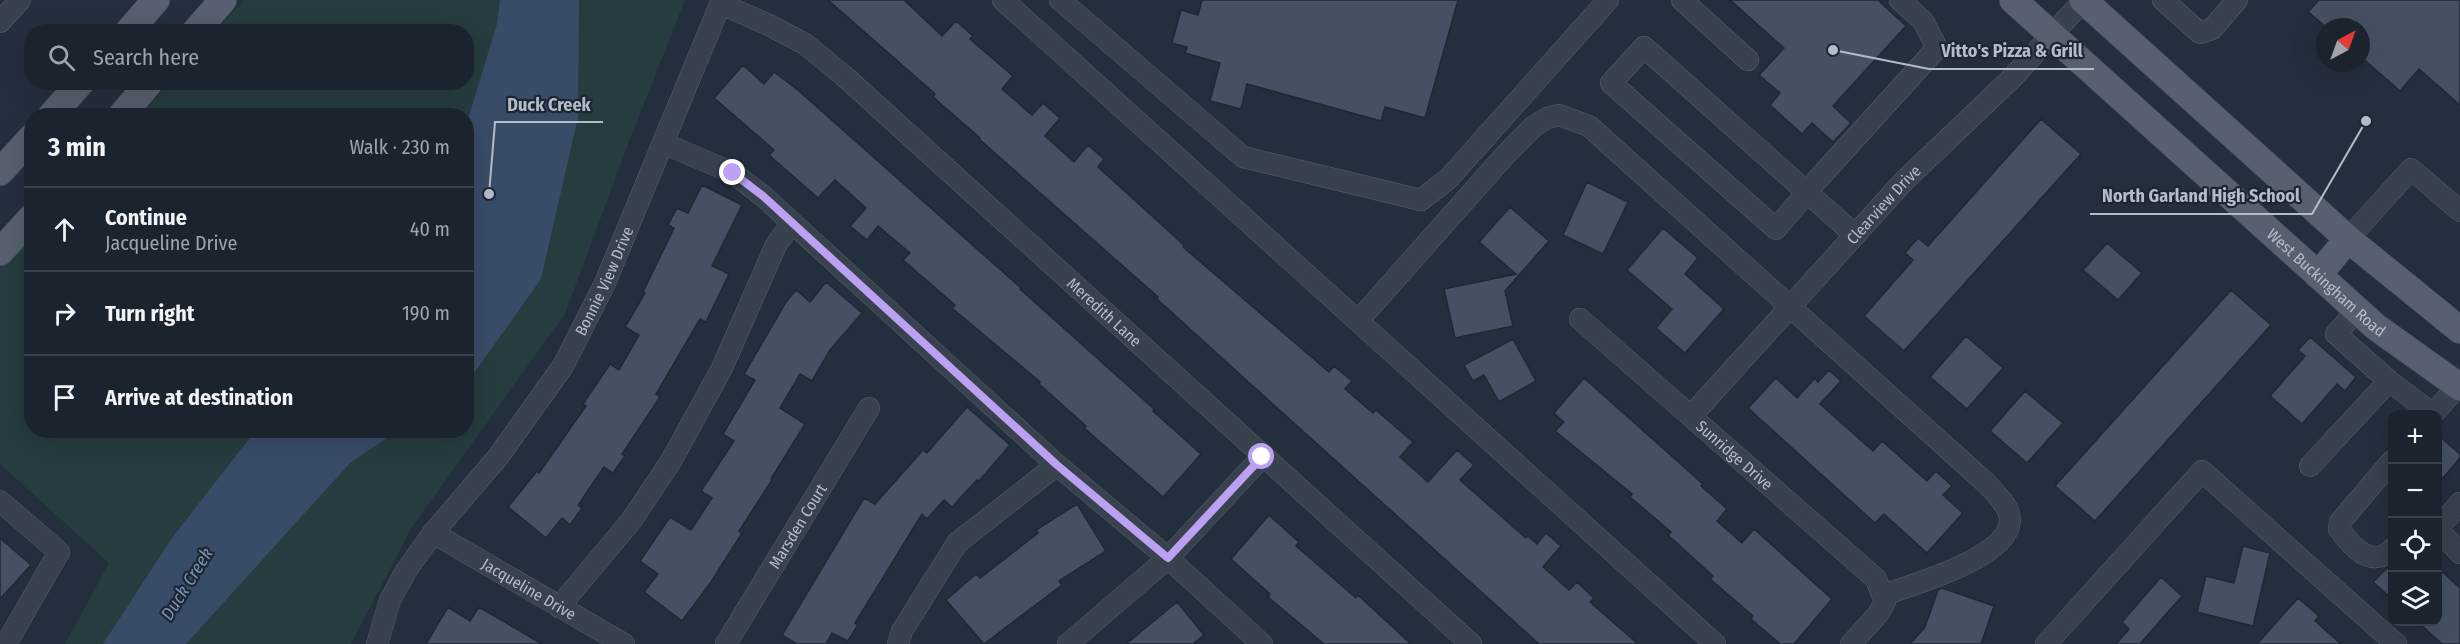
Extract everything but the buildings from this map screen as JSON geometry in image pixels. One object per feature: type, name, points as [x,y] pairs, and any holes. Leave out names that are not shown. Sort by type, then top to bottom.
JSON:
[{"type":"main road","points":[[135,24],[156,0]]},
{"type":"main road","points":[[202,24],[223,0]]},
{"type":"main road","name":"West Buckingham Road","points":[[2013,0],[2376,327],[2459,386]]},
{"type":"main road","points":[[2084,0],[2348,239],[2460,330]]},
{"type":"main road","points":[[58,108],[74,90]]},
{"type":"main road","points":[[128,108],[143,90]]},
{"type":"main road","points":[[0,172],[24,146]]},
{"type":"main road","points":[[0,252],[24,226]]},
{"type":"main road","points":[[2318,275],[2348,239]]},
{"type":"street","points":[[0,22],[20,0]]},
{"type":"street","points":[[1002,0],[1715,644]]},
{"type":"street","points":[[1060,0],[1243,157],[1421,200],[1448,179],[1608,0]]},
{"type":"street","points":[[1682,0],[1748,60]]},
{"type":"street","points":[[1855,234],[1807,192],[1644,47],[1611,83],[1776,229],[1807,192],[1937,48],[1923,21],[1900,0]]},
{"type":"street","name":"Clearview Drive","points":[[1691,416],[1904,180],[2012,78],[2084,0]]},
{"type":"street","points":[[2165,0],[2200,33],[2212,29],[2237,0]]},
{"type":"street","name":"Bonnie View Drive","points":[[377,644],[390,600],[406,571],[434,533],[498,457],[563,366],[604,283],[721,2]]},
{"type":"street","name":"Meredith Lane","points":[[721,2],[805,44],[843,75],[1262,457],[1472,644]]},
{"type":"street","points":[[1358,321],[1507,153],[1534,126],[1547,118],[1559,115],[1589,126],[1986,483],[2005,505],[2010,521],[2006,534],[1994,546],[1947,573],[1883,595],[1885,602],[1878,614],[1851,644]]},
{"type":"street","points":[[663,143],[733,173],[763,196],[1057,465],[1168,558],[1262,644]]},
{"type":"street","points":[[2348,239],[2411,169],[2460,211]]},
{"type":"street","points":[[558,607],[631,521],[671,461],[722,368],[776,245],[792,223]]},
{"type":"street","points":[[2357,310],[2336,334],[2389,381],[2428,410]]},
{"type":"street","name":"Sunridge Drive","points":[[1580,319],[1876,579],[1883,595]]},
{"type":"street","points":[[2310,466],[2389,381]]},
{"type":"street","points":[[2437,410],[2459,386]]},
{"type":"street","name":"Marsden Court","points":[[726,644],[869,408]]},
{"type":"street","points":[[1068,644],[1168,558],[1262,457]]},
{"type":"street","points":[[2388,553],[2368,557],[2352,548],[2338,529],[2340,522],[2389,464]]},
{"type":"street","points":[[898,644],[902,631],[957,543],[1057,465]]},
{"type":"street","points":[[2046,644],[2202,471],[2396,644]]},
{"type":"street","points":[[0,501],[59,552],[6,644]]},
{"type":"street","points":[[2442,524],[2460,503]]},
{"type":"street","name":"Jacqueline Drive","points":[[434,533],[624,644]]},
{"type":"street","points":[[2442,533],[2460,552]]},
{"type":"green space","points":[[244,0],[685,0],[628,144],[565,314],[412,527],[351,644],[65,644],[109,563],[0,464],[0,269],[24,242],[24,438],[474,438],[474,108],[147,108],[163,90],[474,90],[474,24],[222,24]]},
{"type":"water","points":[[500,0],[579,0],[578,117],[541,279],[474,373],[474,108],[471,108],[497,24]]},
{"type":"water","points":[[250,438],[387,438],[350,463],[186,644],[103,644],[172,538]]},
{"type":"place","name":"Vitto's Pizza & Grill","points":[[1833,50]]},
{"type":"place","name":"North Garland High School","points":[[2366,121]]},
{"type":"place","name":"Duck Creek","points":[[489,194]]},
{"type":"route","points":[[733,173],[763,196],[1057,465],[1168,558],[1262,457]]}]
